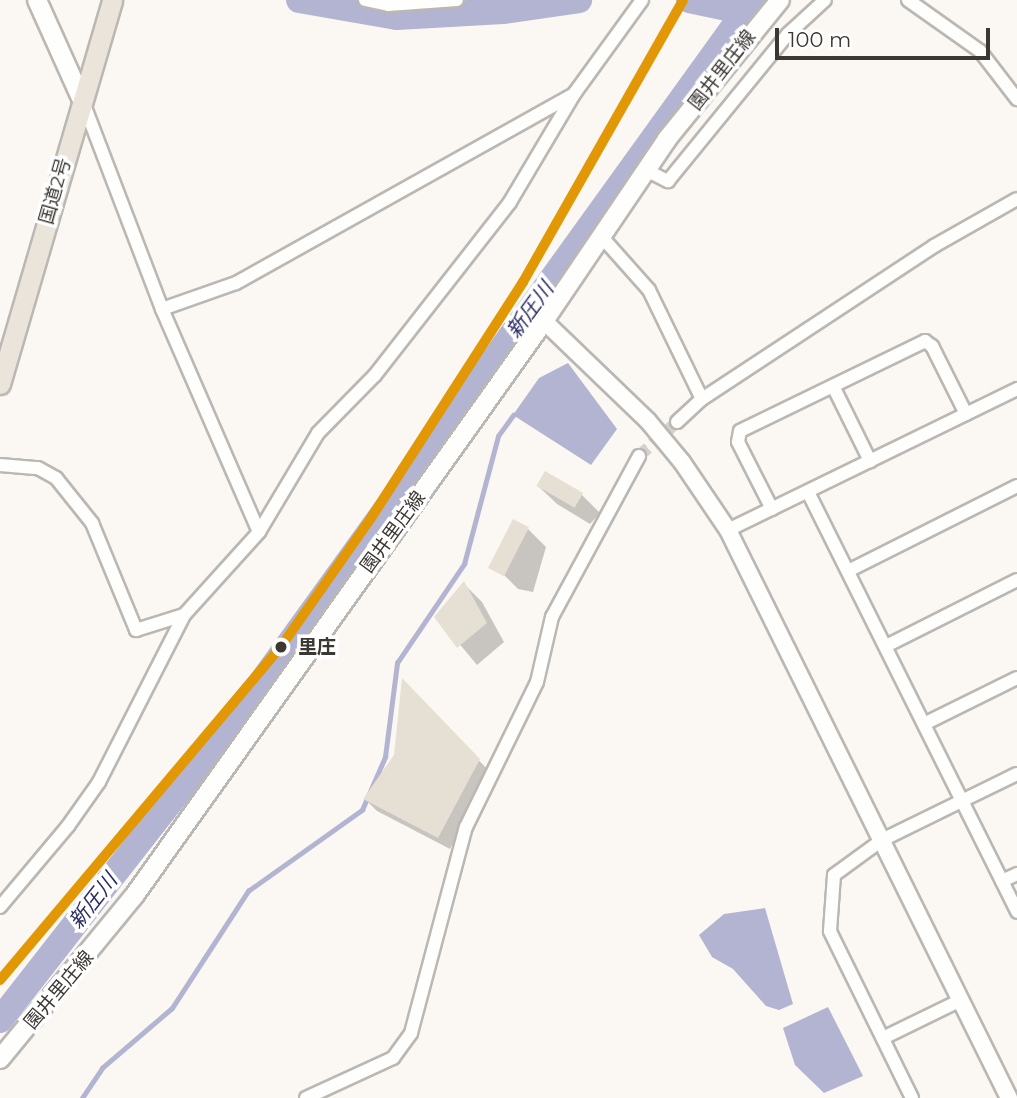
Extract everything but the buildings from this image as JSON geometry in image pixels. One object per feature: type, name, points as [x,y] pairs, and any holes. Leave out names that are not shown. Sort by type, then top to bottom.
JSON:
[{"type":"highway","name":"国道2号","points":[[0,384],[81,98],[112,0]]},
{"type":"main road","points":[[37,0],[81,98]]},
{"type":"main road","name":"園井里庄線","points":[[0,1059],[134,896],[544,321],[646,170],[780,0]]},
{"type":"street","points":[[365,0],[387,5],[457,0]]},
{"type":"street","points":[[0,908],[68,827],[99,782],[184,615],[259,532],[318,433],[375,375],[510,202],[574,94],[642,0]]},
{"type":"street","points":[[646,170],[668,181],[788,34],[825,0]]},
{"type":"street","points":[[908,0],[980,51],[1017,99]]},
{"type":"street","points":[[162,309],[236,283],[574,94]]},
{"type":"street","points":[[81,98],[162,309],[259,532]]},
{"type":"street","points":[[677,422],[702,399],[934,246],[1017,200]]},
{"type":"street","points":[[601,236],[649,290],[702,399]]},
{"type":"street","points":[[544,321],[648,421],[682,462],[728,530],[1009,1098]]},
{"type":"street","points":[[772,509],[738,442],[740,431],[925,341],[932,346],[966,414]]},
{"type":"street","points":[[833,386],[870,461]]},
{"type":"street","points":[[728,530],[1017,388]]},
{"type":"street","points":[[306,1098],[393,1058],[411,1033],[466,827],[537,682],[552,617],[639,456]]},
{"type":"street","points":[[0,465],[38,468],[55,478],[92,523],[136,629],[184,615]]},
{"type":"street","points":[[848,572],[1017,486]]},
{"type":"street","points":[[808,492],[1017,912]]},
{"type":"street","points":[[886,646],[1017,580]]},
{"type":"street","points":[[924,724],[1017,678]]},
{"type":"street","points":[[912,1098],[830,931],[837,868],[872,852],[882,840],[1017,774]]},
{"type":"street","points":[[1002,881],[1017,874]]},
{"type":"street","points":[[883,1038],[961,1000]]},
{"type":"street","points":[[335,1098],[341,1082]]},
{"type":"water","points":[[568,363],[617,429],[591,465],[513,415],[539,378]]},
{"type":"water","points":[[765,908],[793,1004],[779,1010],[766,1006],[733,969],[712,957],[699,935],[724,914]]},
{"type":"water","points":[[828,1007],[863,1076],[824,1093],[795,1065],[783,1028]]},
{"type":"waterway","points":[[299,0],[397,17],[503,11],[579,0]]},
{"type":"waterway","points":[[689,0],[741,11]]},
{"type":"waterway","name":"新圧川","points":[[0,1020],[232,723],[753,0]]},
{"type":"waterway","points":[[82,1098],[102,1068],[172,1008],[248,891],[362,810],[385,757],[397,663],[464,564],[498,436],[513,415]]},
{"type":"tunnel","points":[[639,456],[677,422]]},
{"type":"transit line","points":[[0,980],[280,648],[371,518],[523,282],[683,0]]},
{"type":"place","name":"里庄","points":[[281,647]]}]
